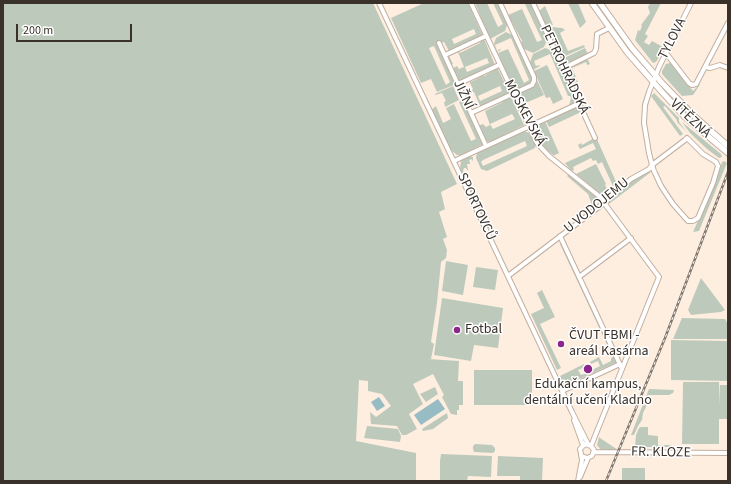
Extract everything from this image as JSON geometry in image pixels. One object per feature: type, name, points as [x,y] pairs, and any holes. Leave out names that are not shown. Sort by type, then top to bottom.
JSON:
[{"type":"main road","name":"VÍTĚZNÁ","points":[[592,3],[627,52],[653,83],[684,116],[725,146]]},
{"type":"main road","name":"VÍTĚZNÁ","points":[[600,3],[632,48],[655,75],[725,146],[728,154]]},
{"type":"street","name":"SPORTOVCŮ","points":[[379,3],[572,412],[594,452],[592,456],[588,458],[578,481]]},
{"type":"street","name":"MOSKEVSKÁ","points":[[471,3],[528,127],[540,147],[599,196],[659,277],[622,369]]},
{"type":"street","points":[[471,113],[532,85],[535,78],[500,3]]},
{"type":"street","name":"PETROHRADSKÁ","points":[[533,3],[595,138]]},
{"type":"street","name":"TYLOVA","points":[[655,75],[691,3]]},
{"type":"street","points":[[666,53],[689,83],[692,85],[698,83],[726,30],[728,22]]},
{"type":"street","points":[[564,68],[594,53],[596,49],[597,34],[609,28]]},
{"type":"street","points":[[445,55],[486,36]]},
{"type":"street","name":"JIŽNÍ","points":[[439,43],[486,146]]},
{"type":"street","points":[[458,84],[499,65]]},
{"type":"street","points":[[706,66],[710,68],[720,65],[728,68]]},
{"type":"street","points":[[652,165],[647,145],[644,119],[646,99],[655,75]]},
{"type":"street","points":[[454,162],[580,103]]},
{"type":"street","name":"U VODOJEMU","points":[[508,276],[604,203],[628,181],[652,165],[687,138]]},
{"type":"street","name":"VÍTĚZNÁ","points":[[652,165],[667,196],[687,220],[692,222],[696,220],[699,217],[718,164],[703,154],[687,138]]},
{"type":"street","points":[[560,236],[622,369],[590,445],[583,445]]},
{"type":"street","points":[[579,277],[630,238]]},
{"type":"street","points":[[562,391],[620,364]]},
{"type":"street","name":"SPORTOVCŮ","points":[[572,412],[583,445],[580,451],[582,456],[578,481]]},
{"type":"street","name":"FR. KLOZE","points":[[594,452],[728,454]]},
{"type":"street","points":[[582,456],[588,458]]},
{"type":"green space","points":[[3,3],[373,3],[457,184],[441,192],[445,209],[439,212],[447,237],[443,239],[447,250],[446,258],[441,262],[431,342],[434,344],[431,359],[428,359],[459,361],[458,381],[463,381],[463,405],[459,405],[457,415],[451,414],[442,397],[444,395],[433,374],[413,384],[423,404],[409,414],[417,429],[406,435],[402,435],[397,426],[371,424],[370,412],[376,417],[391,406],[382,394],[368,391],[368,381],[359,380],[356,441],[416,453],[416,481],[3,481]]},
{"type":"green space","points":[[424,3],[468,3],[483,36],[449,51],[444,42],[439,44],[456,84],[437,92],[431,79],[421,83],[391,18]],"holes":[[[474,29],[476,34],[454,44],[452,39]],[[434,46],[450,82],[446,85],[429,48]]]},
{"type":"green space","points":[[475,3],[487,3],[498,27],[503,24],[493,3],[499,3],[508,22],[505,31],[490,39]]},
{"type":"green space","points":[[531,3],[548,38],[544,47],[533,53],[524,49],[521,43],[522,41],[508,15],[522,9],[537,42],[542,40],[525,4]]},
{"type":"green space","points":[[568,3],[578,3],[586,22],[580,28]]},
{"type":"green space","points":[[650,3],[661,3],[645,34],[648,36],[644,42],[649,45],[652,41],[664,49],[656,62],[653,63],[635,40],[638,30],[640,31],[641,25],[650,13],[648,7]]},
{"type":"green space","points":[[545,6],[553,25],[546,26],[539,11]]},
{"type":"green space","points":[[552,27],[562,28],[565,30],[560,33],[568,51],[584,45],[585,47],[561,58],[548,30]]},
{"type":"green space","points":[[506,32],[514,36],[533,77],[532,83],[515,91],[498,53],[508,49],[524,83],[529,80],[511,38],[495,45],[497,51],[500,49],[501,50],[497,52],[494,44],[496,38]]},
{"type":"green space","points":[[483,39],[485,41],[495,65],[459,81],[457,80],[452,69],[457,66],[459,69],[464,67],[458,52],[449,56],[453,64],[450,65],[447,58],[448,56],[458,50],[460,53],[480,43]],"holes":[[[487,58],[489,63],[467,72],[465,67]]]},
{"type":"green space","points":[[545,48],[554,51],[576,101],[569,106],[571,98],[568,96],[550,54],[534,61],[536,66],[540,66],[533,70],[530,62],[533,54]]},
{"type":"green space","points":[[585,48],[588,54],[568,63],[564,63],[562,59]]},
{"type":"green space","points":[[588,60],[590,64],[587,65],[586,62],[572,68],[578,82],[575,83],[572,81],[568,72],[569,69]]},
{"type":"green space","points":[[670,63],[693,91],[701,83],[693,95],[682,96],[662,74],[666,64]]},
{"type":"green space","points":[[547,65],[563,99],[553,104],[550,97],[546,98],[534,71]]},
{"type":"green space","points":[[494,68],[498,69],[509,92],[508,94],[481,108],[474,92],[471,93],[470,91],[473,89],[469,81],[462,84],[470,79],[471,82],[482,76],[482,73],[484,76],[493,71]],"holes":[[[500,86],[502,91],[480,101],[478,96]]]},
{"type":"green space","points":[[537,80],[544,95],[521,105],[517,94],[533,86]]},
{"type":"green space","points":[[461,85],[465,93],[463,92],[460,86]]},
{"type":"green space","points":[[453,86],[459,100],[445,107],[444,102],[446,101],[442,93],[435,94]]},
{"type":"green space","points":[[654,93],[679,118],[679,122],[687,132],[665,106],[663,107],[683,134],[680,136],[651,96]]},
{"type":"green space","points":[[511,97],[524,125],[490,142],[486,141],[478,126],[483,124],[486,127],[490,125],[485,111],[503,102],[503,99]],"holes":[[[512,114],[515,119],[493,129],[490,124]]]},
{"type":"green space","points":[[464,99],[483,144],[461,155],[457,155],[451,150],[431,110],[436,106],[443,123],[451,119],[446,108],[454,104],[471,141],[476,139],[459,102]]},
{"type":"green space","points":[[576,107],[580,110],[579,113],[549,127],[546,121]]},
{"type":"green space","points":[[545,121],[559,153],[555,155],[546,149],[536,137],[536,126]]},
{"type":"green space","points":[[682,122],[721,154],[722,157],[719,158],[707,149],[690,133]]},
{"type":"green space","points":[[523,131],[530,134],[536,145],[535,148],[487,171],[481,169],[476,158],[477,153]],"holes":[[[525,141],[527,146],[483,166],[481,162]]]},
{"type":"green space","points":[[596,137],[617,184],[613,186],[602,162],[598,164],[596,160],[593,161],[591,158],[573,167],[574,170],[572,171],[565,163],[596,149],[593,143],[580,149],[578,145],[581,143],[582,145]]},
{"type":"green space","points":[[469,156],[473,157],[473,161],[471,159],[469,161],[470,164],[467,164],[468,170],[464,168],[463,171],[490,229],[487,227],[460,169],[461,161]]},
{"type":"green space","points":[[724,161],[727,163],[699,231],[693,232],[718,175],[722,162]]},
{"type":"green space","points":[[596,164],[606,184],[605,185],[608,192],[603,196],[576,174]]},
{"type":"green space","points":[[647,172],[651,172],[609,204],[608,203],[630,182]]},
{"type":"green space","points":[[569,174],[597,197],[597,200],[592,205],[588,194],[567,176]]},
{"type":"green space","points":[[561,243],[617,363],[564,386],[560,376],[584,364],[585,367],[578,370],[581,375],[584,374],[600,366],[598,361],[591,364],[590,362],[599,357],[603,365],[611,361],[611,358],[613,357],[560,244]]},
{"type":"green space","points":[[446,261],[468,265],[463,295],[442,291]]},
{"type":"green space","points":[[476,267],[498,270],[495,290],[473,287]]},
{"type":"green space","points":[[701,278],[725,310],[721,312],[691,315],[688,310]]},
{"type":"green space","points":[[542,290],[555,317],[540,324],[561,368],[557,370],[531,314],[544,308],[537,293]]},
{"type":"green space","name":"Fotbal","points":[[442,298],[503,308],[498,348],[474,345],[471,361],[434,355]]},
{"type":"green space","points":[[682,318],[725,319],[728,324],[728,339],[673,339]]},
{"type":"green space","points":[[671,340],[728,341],[728,381],[671,380]]},
{"type":"green space","name":"Fotbal","points":[[474,370],[532,370],[532,405],[474,405]]},
{"type":"green space","points":[[683,382],[719,382],[720,406],[720,385],[728,385],[727,419],[719,419],[719,444],[682,444]]},
{"type":"green space","points":[[435,387],[438,394],[426,402],[420,394]]},
{"type":"green space","points":[[649,389],[674,390],[673,393],[669,395],[648,395],[642,420],[634,435],[631,435]]},
{"type":"green space","points":[[447,413],[448,418],[433,429],[423,431],[422,429]]},
{"type":"green space","points":[[367,426],[398,429],[401,436],[400,442],[364,438]]},
{"type":"green space","points":[[641,427],[648,427],[648,435],[658,436],[658,445],[671,445],[671,447],[635,447],[636,435]]},
{"type":"green space","points":[[599,437],[618,450],[601,450],[597,445]]},
{"type":"green space","points":[[475,444],[492,445],[495,448],[495,451],[493,453],[474,452],[473,446]]},
{"type":"green space","points":[[441,454],[492,456],[491,477],[468,476],[467,481],[440,481]]},
{"type":"green space","points":[[498,456],[543,458],[542,481],[520,481],[520,476],[497,476]]},
{"type":"green space","points":[[622,468],[645,468],[645,481],[622,481]]},
{"type":"water","points":[[379,397],[385,406],[377,411],[371,402]]},
{"type":"water","points":[[438,399],[445,409],[421,425],[414,415]]},
{"type":"railway","points":[[606,481],[665,338],[728,172]]},
{"type":"place","name":"Fotbal","points":[[457,330]]},
{"type":"place","name":"ČVUT FBMI - areál Kasárna","points":[[561,344]]},
{"type":"place","name":"Edukační kampus, dentální učení Kladno","points":[[588,369]]}]
